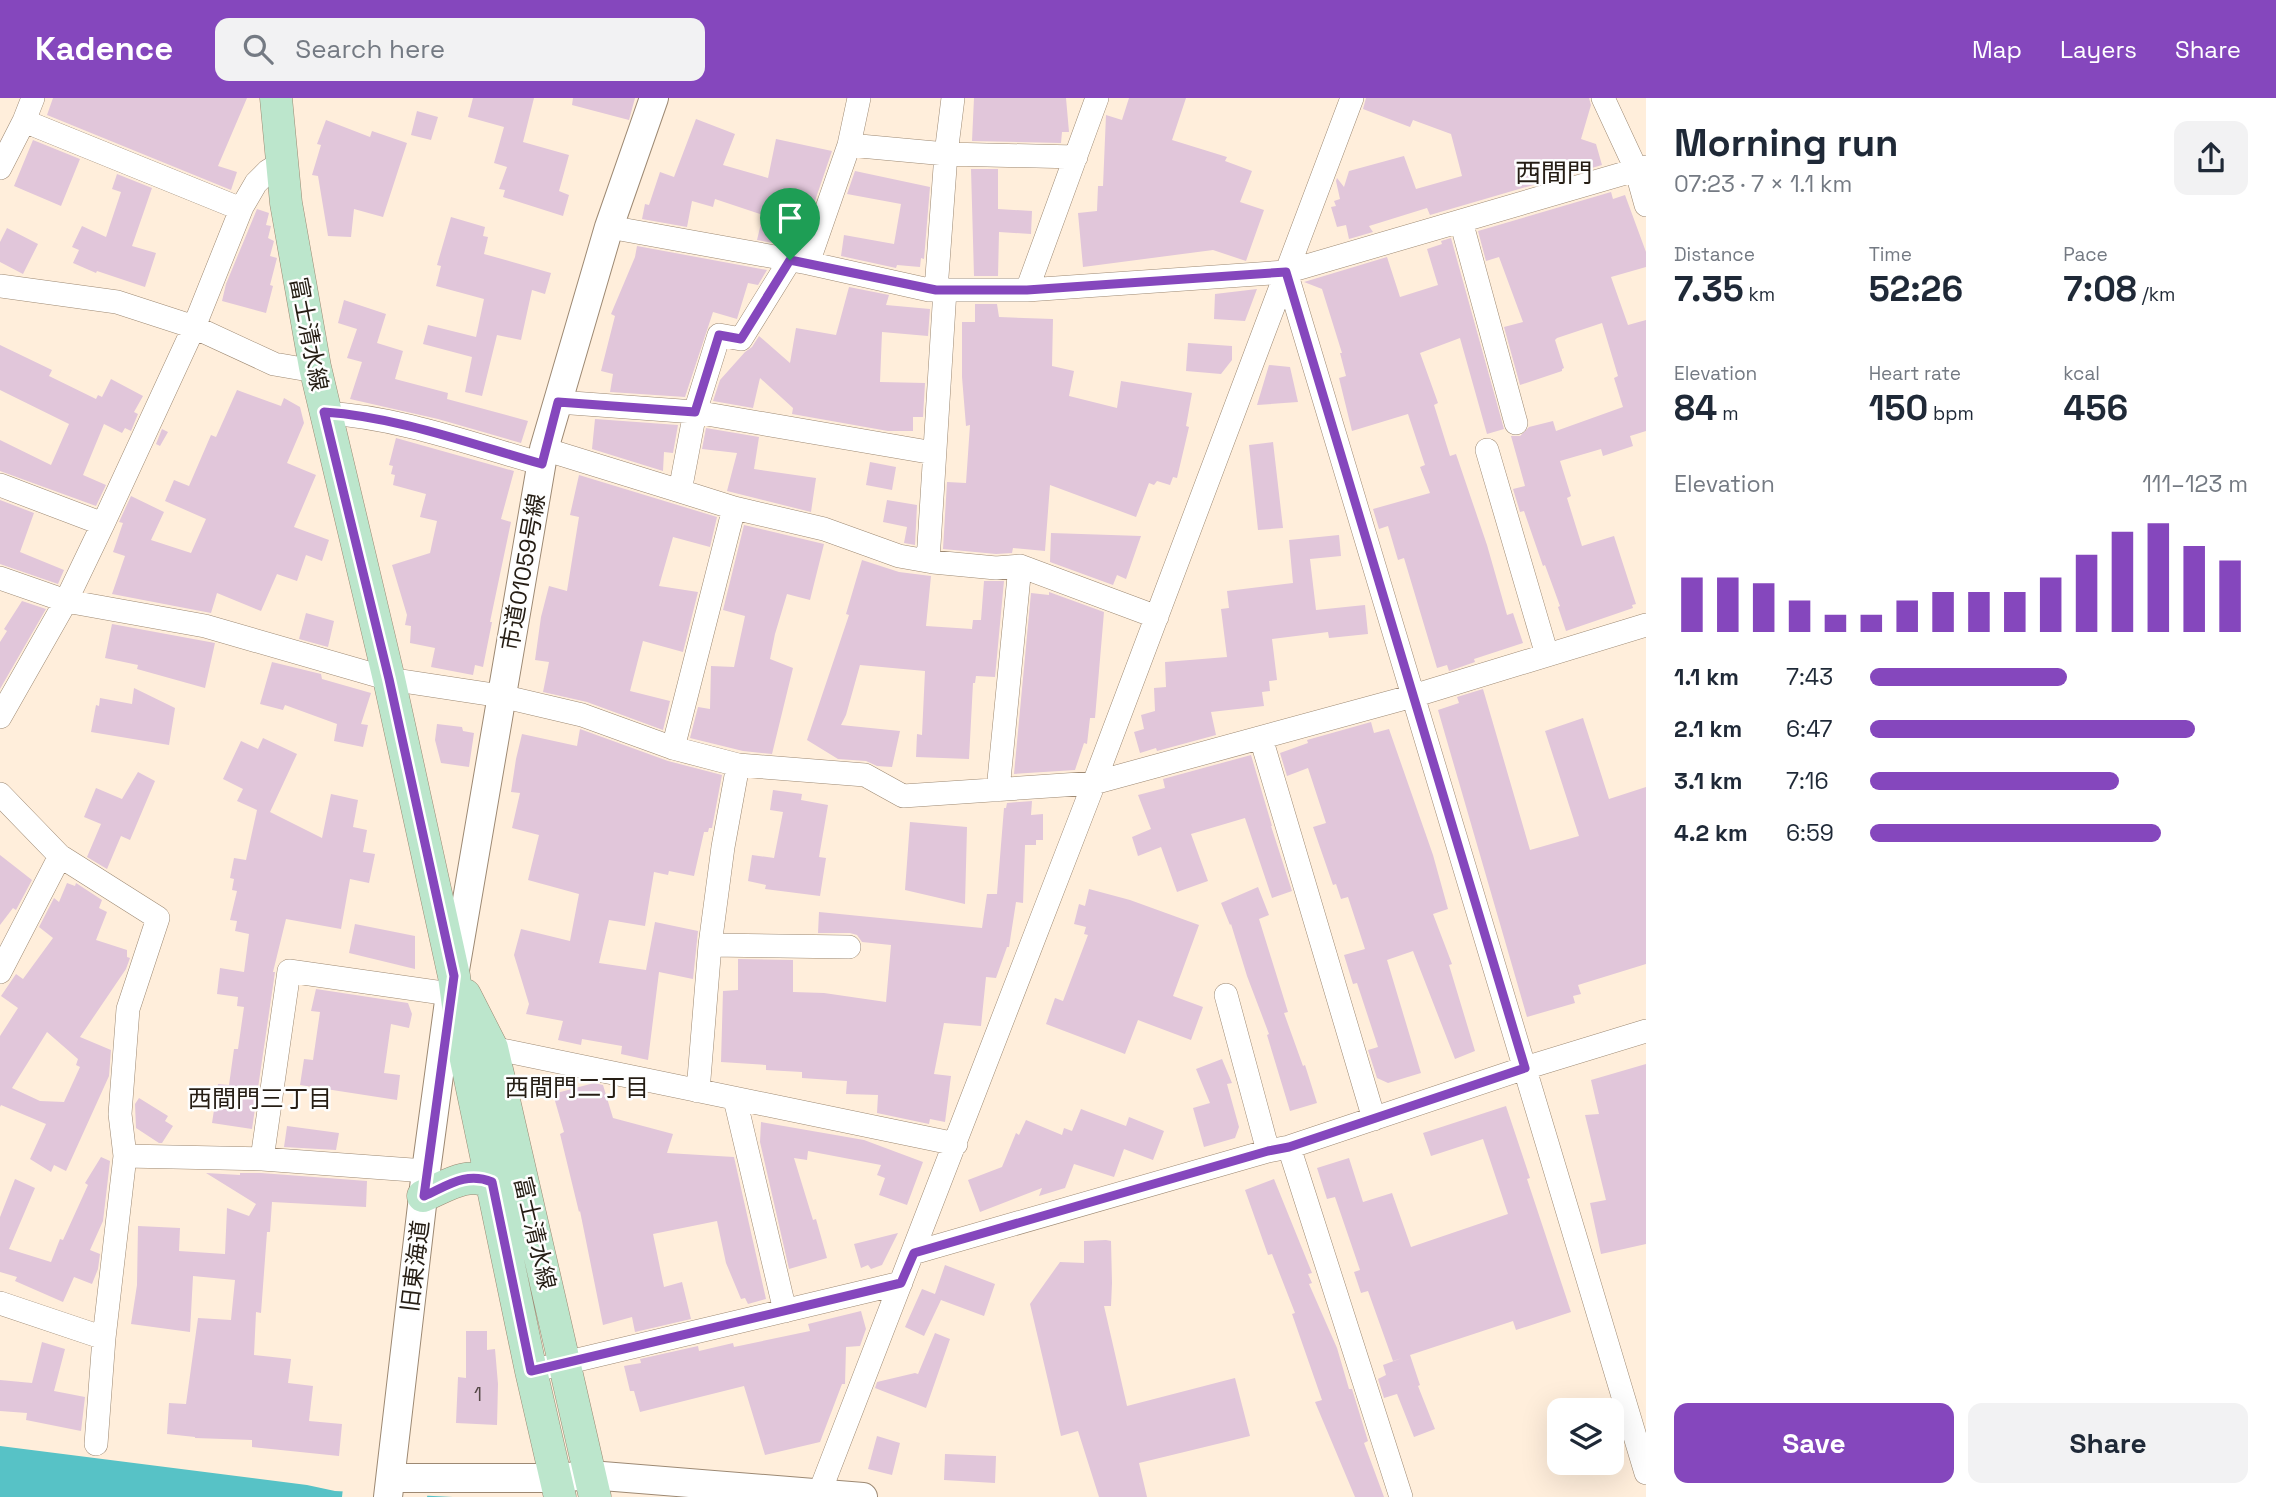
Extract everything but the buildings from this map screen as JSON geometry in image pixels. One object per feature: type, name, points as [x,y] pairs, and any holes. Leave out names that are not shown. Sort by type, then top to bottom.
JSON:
[{"type":"main road","name":"富士清水線","points":[[276,98],[286,204],[314,367],[389,679],[531,1371],[558,1488]]},
{"type":"main road","name":"富士清水線","points":[[452,985],[492,1048],[593,1489]]},
{"type":"main road","points":[[425,1183],[478,1176],[492,1182]]},
{"type":"street","points":[[0,168],[33,98]]},
{"type":"street","name":"市道01059号線","points":[[452,985],[543,457],[609,227],[654,98]]},
{"type":"street","points":[[680,491],[695,412],[719,335],[741,339],[799,262],[849,145],[859,98]]},
{"type":"street","points":[[928,561],[946,154],[953,98]]},
{"type":"street","points":[[1027,290],[1097,98]]},
{"type":"street","points":[[819,1494],[1094,783],[1352,98]]},
{"type":"street","points":[[1603,98],[1641,168],[1646,205]]},
{"type":"street","points":[[24,121],[241,209]]},
{"type":"street","points":[[849,145],[946,154],[1076,157]]},
{"type":"street","points":[[0,717],[66,601],[103,524],[194,327],[241,209],[256,183],[281,163]]},
{"type":"street","points":[[609,227],[940,290],[1027,290],[1286,272],[1641,168]]},
{"type":"street","points":[[1461,221],[1516,423]]},
{"type":"street","points":[[1286,272],[1646,1473]]},
{"type":"street","points":[[0,286],[117,302],[194,327],[274,364],[303,369],[314,367]]},
{"type":"street","points":[[558,402],[695,412],[934,453]]},
{"type":"street","points":[[324,412],[349,414],[543,457],[680,491],[734,508],[824,529],[900,555],[928,561],[996,568],[1020,566],[1157,617]]},
{"type":"street","points":[[1487,450],[1547,655]]},
{"type":"street","points":[[0,485],[103,524]]},
{"type":"street","points":[[673,748],[734,508]]},
{"type":"street","points":[[998,790],[1020,566]]},
{"type":"street","points":[[0,578],[66,601],[205,626],[389,679],[501,696],[582,715],[673,748],[738,765],[865,775],[903,796],[1094,783],[1413,696],[1646,625]]},
{"type":"street","points":[[1261,738],[1374,1119]]},
{"type":"street","points":[[698,1091],[710,945],[723,847],[738,765]]},
{"type":"street","points":[[0,794],[60,856],[158,918],[128,1009],[120,1114],[125,1156],[104,1338],[96,1444]]},
{"type":"street","points":[[0,972],[60,856]]},
{"type":"street","points":[[710,945],[849,947]]},
{"type":"street","points":[[262,1159],[289,971],[452,985]]},
{"type":"street","name":"旧東海道","points":[[390,1487],[425,1183],[452,985]]},
{"type":"street","points":[[1227,995],[1401,1497]]},
{"type":"street","points":[[914,1253],[1279,1149],[1646,1031]]},
{"type":"street","points":[[492,1048],[956,1144]]},
{"type":"street","points":[[735,1099],[785,1311]]},
{"type":"street","points":[[125,1156],[262,1159],[425,1183]]},
{"type":"street","points":[[531,1371],[901,1283]]},
{"type":"street","points":[[0,1303],[104,1338]]},
{"type":"street","points":[[390,1487],[558,1488],[863,1497]]},
{"type":"water","points":[[0,1446],[307,1485],[335,1491],[453,1497],[0,1497]]},
{"type":"pier","points":[[343,1488],[428,1493],[427,1497],[342,1497]]},
{"type":"district","name":"西間門","points":[[1554,173]]},
{"type":"district","name":"西間門二丁目","points":[[577,1087]]},
{"type":"district","name":"西間門三丁目","points":[[260,1098]]},
{"type":"route","points":[[790,260],[929,290],[1027,290],[1286,272],[1525,1068],[1289,1147],[914,1253],[901,1283],[531,1371],[492,1182],[478,1176],[464,1178],[424,1196],[454,976],[389,679],[324,412],[349,414],[425,431],[542,464],[558,402],[695,412],[719,335],[741,339],[790,260]]}]
